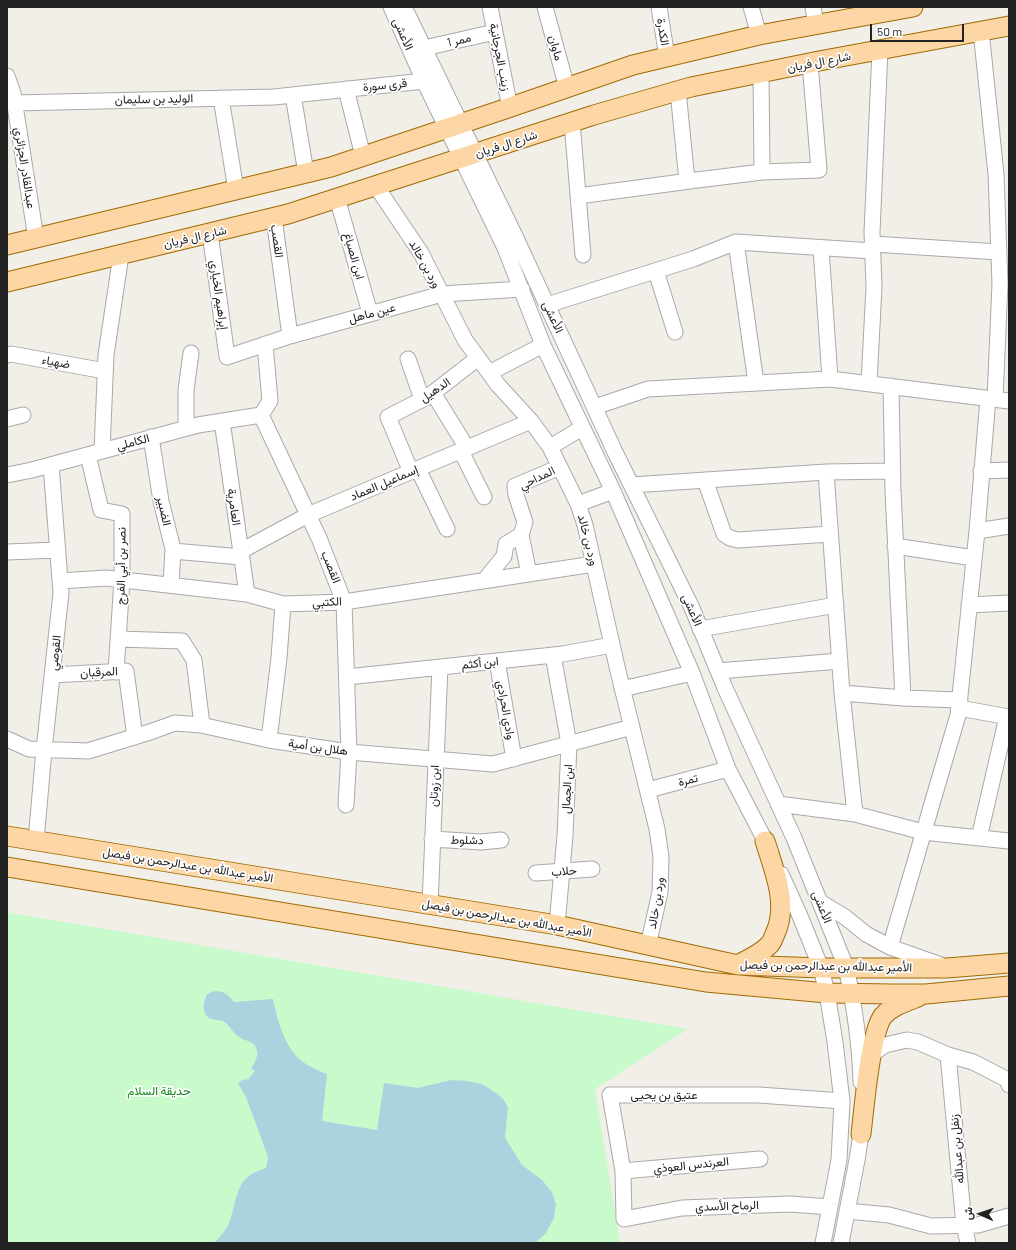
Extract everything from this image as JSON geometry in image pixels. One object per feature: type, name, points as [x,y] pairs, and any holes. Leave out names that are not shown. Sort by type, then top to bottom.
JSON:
[{"type":"main road","points":[[7,245],[330,167],[510,108],[632,65],[760,35],[814,16],[913,7]]},
{"type":"main road","name":"شارع ال فريان","points":[[7,282],[274,218],[572,122],[678,91],[810,63],[1009,26]]},
{"type":"main road","name":"الأمير عبدالله بن عبدالرحمن بن فيصل","points":[[7,836],[557,925],[738,965],[821,968],[948,968],[1009,963]]},
{"type":"main road","points":[[738,965],[755,956],[770,945],[779,926],[781,903],[779,887],[765,841]]},
{"type":"main road","name":"الأمير عبدالله بن عبدالرحمن بن فيصل","points":[[7,867],[706,982],[827,993],[926,994],[1009,986]]},
{"type":"main road","points":[[861,1134],[866,1061],[882,1017],[890,1009],[926,994]]},
{"type":"street","name":"الأعشى","points":[[391,7],[424,81],[454,126]]},
{"type":"street","name":"الأعشى","points":[[404,7],[424,48],[454,126],[468,156],[547,305],[594,407],[692,608],[718,671],[778,804],[846,967],[866,1061]]},
{"type":"street","name":"زينب الجرجانية","points":[[490,7],[510,108]]},
{"type":"street","name":"ماوان","points":[[545,7],[567,88]]},
{"type":"street","name":"الكدرة","points":[[659,7],[667,57]]},
{"type":"street","points":[[751,7],[760,35]]},
{"type":"street","points":[[890,947],[958,715],[982,471],[997,399],[1004,312],[999,252],[996,174],[981,31]]},
{"type":"street","name":"ممر 1","points":[[424,48],[495,32]]},
{"type":"street","points":[[869,383],[874,287],[873,248],[880,50]]},
{"type":"street","points":[[578,196],[762,172],[820,170],[810,63]]},
{"type":"street","points":[[761,73],[762,172]]},
{"type":"street","name":"عبدالقادر الجزائري","points":[[7,76],[15,103],[36,238]]},
{"type":"street","name":"قرى سورة","points":[[293,95],[424,81]]},
{"type":"street","name":"قرى سورة","points":[[346,89],[362,156]]},
{"type":"street","points":[[678,91],[687,181]]},
{"type":"street","points":[[293,95],[306,173]]},
{"type":"street","name":"الوليد بن سليمان","points":[[15,103],[274,97],[293,95]]},
{"type":"street","points":[[221,98],[236,190]]},
{"type":"street","points":[[572,122],[583,255]]},
{"type":"street","name":"الأعشى","points":[[468,156],[543,345],[613,491],[692,673],[728,769],[765,841],[800,916],[821,968],[827,993],[835,1042],[842,1101],[839,1160],[823,1243]]},
{"type":"street","name":"ورد بن خالد","points":[[376,186],[421,253],[465,340],[498,385],[531,421],[550,447],[578,504],[585,526],[622,689],[657,829],[661,857],[660,892],[648,946]]},
{"type":"street","name":"ابن الصباغ","points":[[337,198],[370,313]]},
{"type":"street","name":"القصب","points":[[274,218],[290,336]]},
{"type":"street","name":"إبراهيم الخياري","points":[[210,233],[227,357]]},
{"type":"street","points":[[547,305],[693,259],[736,242],[821,248],[999,252]]},
{"type":"street","points":[[736,242],[756,383]]},
{"type":"street","points":[[821,248],[830,379]]},
{"type":"street","name":"نصر بن أبي الفرج","points":[[116,672],[122,580],[122,514],[102,510],[95,453],[106,355],[121,254]]},
{"type":"street","points":[[656,271],[675,332]]},
{"type":"street","name":"عين ماهل","points":[[227,357],[290,336],[442,294],[522,289]]},
{"type":"street","points":[[261,415],[270,401],[265,344]]},
{"type":"street","points":[[489,373],[543,345]]},
{"type":"street","points":[[186,428],[186,390],[191,353]]},
{"type":"street","name":"ضهياء","points":[[7,355],[11,354],[105,371]]},
{"type":"street","name":"الدهيل","points":[[414,470],[388,417],[428,396],[478,358]]},
{"type":"street","points":[[408,360],[428,396],[464,449],[484,497]]},
{"type":"street","points":[[594,407],[648,389],[830,379],[997,399]]},
{"type":"street","points":[[891,386],[892,471],[903,698]]},
{"type":"street","points":[[7,419],[23,415]]},
{"type":"street","name":"القصب","points":[[261,415],[319,538],[344,602],[349,752],[346,805]]},
{"type":"street","name":"الكاملي","points":[[7,475],[52,465],[186,428],[261,415]]},
{"type":"street","name":"العامرية","points":[[222,421],[247,594]]},
{"type":"street","name":"إسماعيل العماد","points":[[241,554],[308,515],[531,421]]},
{"type":"street","points":[[550,447],[582,428]]},
{"type":"street","name":"الضبير","points":[[151,437],[161,501],[173,551],[172,585]]},
{"type":"street","name":"القوصي","points":[[36,841],[61,593],[52,465]]},
{"type":"street","name":"المداحي","points":[[529,574],[521,535],[525,522],[516,495],[515,486],[560,467]]},
{"type":"street","points":[[414,470],[447,529]]},
{"type":"street","points":[[982,471],[1009,470]]},
{"type":"street","points":[[632,485],[826,472],[892,471]]},
{"type":"street","points":[[826,472],[842,694],[855,814]]},
{"type":"street","points":[[705,480],[724,534],[730,538],[738,540],[830,534]]},
{"type":"street","points":[[578,504],[613,491]]},
{"type":"street","points":[[977,531],[1009,526]]},
{"type":"street","points":[[484,580],[504,556],[506,544],[521,535]]},
{"type":"street","points":[[895,546],[974,558]]},
{"type":"street","points":[[7,552],[58,550]]},
{"type":"street","points":[[173,551],[241,554]]},
{"type":"street","name":"الكتبي","points":[[60,581],[106,578],[247,594],[283,604],[344,602],[594,564]]},
{"type":"street","points":[[969,605],[1009,603]]},
{"type":"street","points":[[269,740],[280,658],[283,604]]},
{"type":"street","points":[[700,629],[836,605]]},
{"type":"street","points":[[118,639],[182,641],[194,660],[202,725]]},
{"type":"street","name":"ابن أكثم","points":[[347,677],[553,655],[612,644]]},
{"type":"street","name":"ابن الجمال","points":[[553,655],[570,744],[557,925]]},
{"type":"street","name":"وادي الحرادي","points":[[497,661],[514,759]]},
{"type":"street","points":[[718,671],[840,661]]},
{"type":"street","name":"ابن زوتان","points":[[430,904],[440,667]]},
{"type":"street","name":"المرقبان","points":[[52,675],[126,671],[135,737]]},
{"type":"street","points":[[622,689],[692,673]]},
{"type":"street","points":[[842,694],[960,704],[1008,717],[979,838]]},
{"type":"street","name":"هلال بن أمية","points":[[7,739],[29,749],[88,751],[175,723],[202,725],[269,740],[349,752],[493,764],[632,727]]},
{"type":"street","name":"تمرة","points":[[648,790],[728,769]]},
{"type":"street","points":[[778,804],[855,814],[923,832],[1009,841]]},
{"type":"street","name":"دشلوط","points":[[432,839],[481,842],[501,840]]},
{"type":"street","name":"حلاب","points":[[536,873],[592,869]]},
{"type":"street","points":[[820,902],[845,917],[866,934],[890,947],[948,968]]},
{"type":"street","points":[[866,1061],[885,1045],[907,1040],[918,1042],[948,1055],[973,1062],[1008,1080],[1009,1085]]},
{"type":"street","name":"زنفل بن عبدالله","points":[[948,1055],[964,1225],[968,1243]]},
{"type":"street","name":"عتيق بن يحيى","points":[[624,1219],[623,1172],[610,1095],[759,1095],[842,1101]]},
{"type":"street","points":[[841,1243],[861,1134]]},
{"type":"street","name":"العرندس العوذي","points":[[623,1172],[760,1159]]},
{"type":"street","name":"الرماح الأسدي","points":[[624,1219],[682,1208],[790,1204],[830,1207]]},
{"type":"street","points":[[847,1210],[889,1215],[931,1226],[978,1225],[1009,1216]]},
{"type":"green space","name":"حديقة السلام","points":[[7,912],[688,1029],[595,1089],[620,1243],[7,1243]]},
{"type":"water","points":[[215,991],[226,994],[234,1002],[273,999],[281,1030],[292,1051],[304,1062],[327,1074],[322,1121],[377,1130],[384,1083],[418,1088],[451,1080],[467,1081],[482,1084],[496,1093],[503,1099],[508,1107],[505,1138],[522,1165],[542,1180],[552,1192],[556,1204],[554,1218],[546,1233],[535,1243],[214,1243],[227,1228],[241,1185],[251,1175],[266,1168],[268,1157],[246,1097],[238,1083],[245,1079],[248,1080],[255,1071],[251,1068],[255,1062],[257,1052],[252,1043],[241,1038],[223,1021],[212,1019],[206,1015],[204,1004],[207,994]]}]
